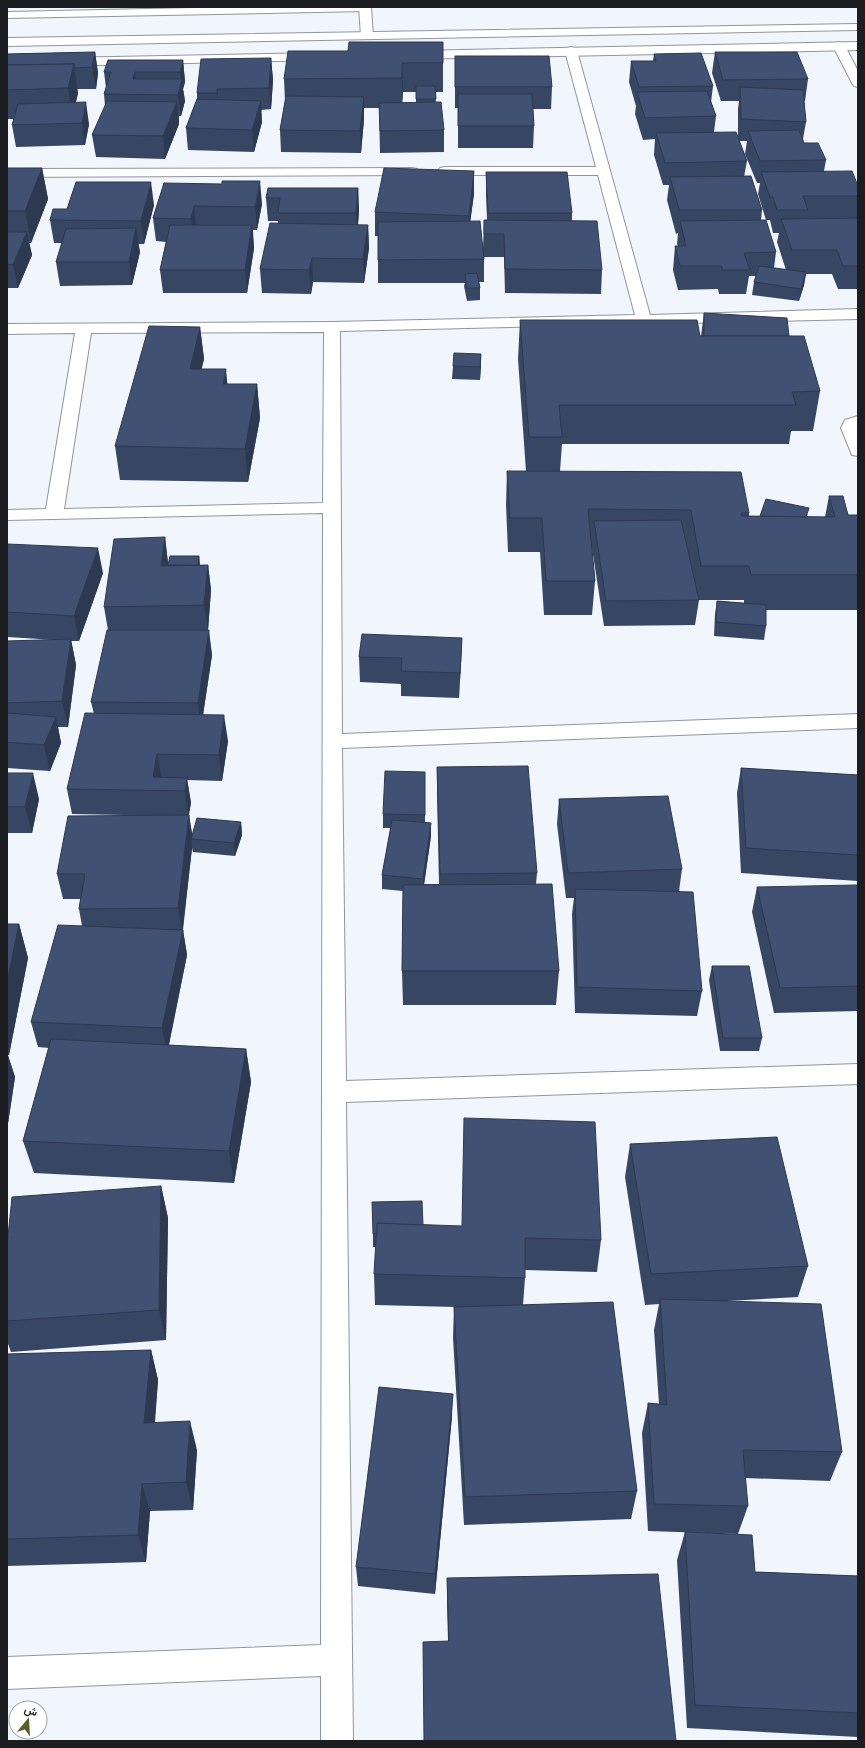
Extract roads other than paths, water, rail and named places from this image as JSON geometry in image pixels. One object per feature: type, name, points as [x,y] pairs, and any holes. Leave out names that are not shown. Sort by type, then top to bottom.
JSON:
[{"type":"street","points":[[7,15],[365,8],[367,36]]},
{"type":"street","points":[[7,42],[858,27]]},
{"type":"street","points":[[839,46],[858,83]]},
{"type":"street","points":[[404,55],[858,46]]},
{"type":"street","points":[[571,51],[644,319]]},
{"type":"street","points":[[7,63],[333,56]]},
{"type":"street","points":[[7,173],[604,171]]},
{"type":"street","points":[[7,329],[332,327],[858,314]]},
{"type":"street","points":[[332,327],[332,741],[337,1741]]},
{"type":"street","points":[[54,514],[84,328]]},
{"type":"street","points":[[858,421],[851,424],[849,428],[858,451]]},
{"type":"street","points":[[7,514],[332,508]]},
{"type":"street","points":[[332,741],[858,721]]},
{"type":"street","points":[[334,1092],[857,1078]]},
{"type":"street","points":[[7,1673],[337,1660]]}]
